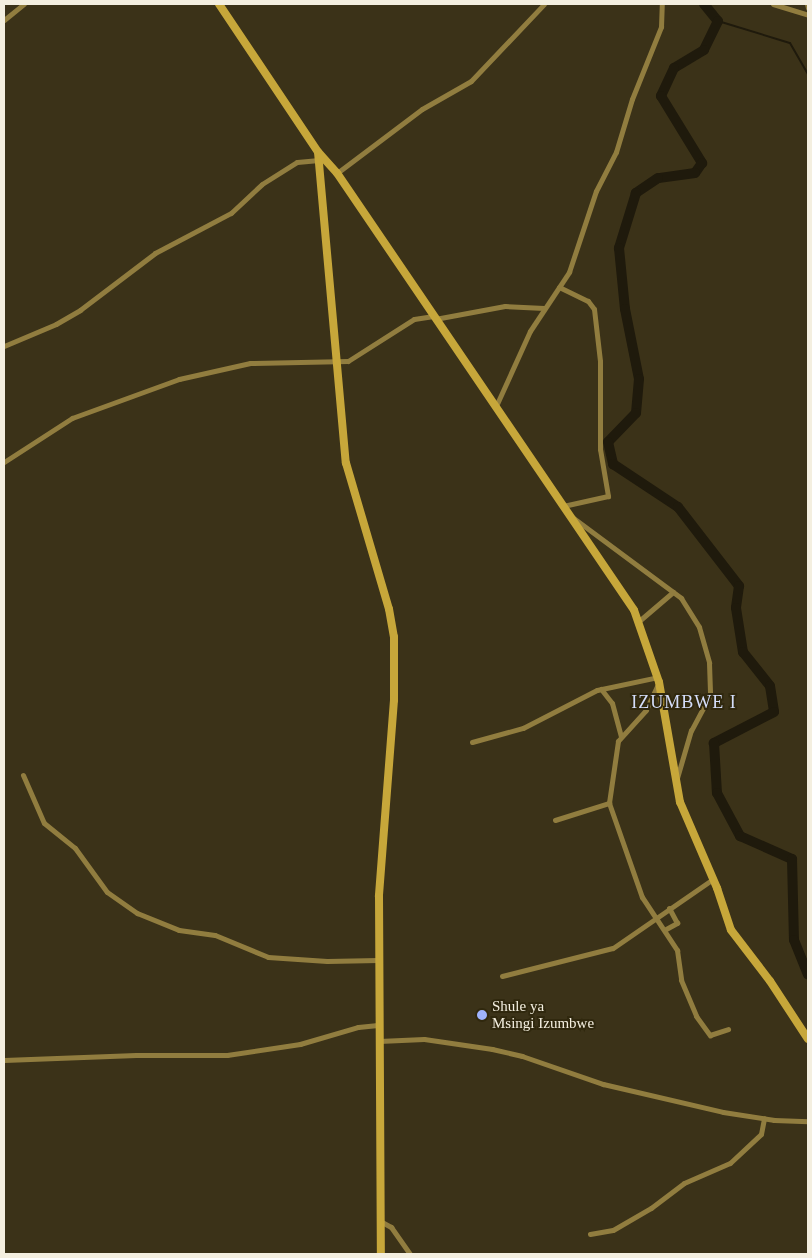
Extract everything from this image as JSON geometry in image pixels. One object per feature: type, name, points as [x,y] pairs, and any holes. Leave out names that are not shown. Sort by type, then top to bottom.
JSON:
[{"type":"main road","points":[[220,4],[319,156],[337,173],[433,317],[628,598],[639,621],[658,679],[676,783],[687,821],[713,878],[734,936],[770,981],[808,1039]]},
{"type":"main road","points":[[319,156],[337,362],[350,483],[390,609],[394,637],[394,700],[379,896],[378,1041],[381,1254]]},
{"type":"street","points":[[4,20],[24,4]]},
{"type":"street","points":[[337,173],[422,109],[471,81],[544,4]]},
{"type":"street","points":[[496,406],[525,341],[574,259],[596,191],[616,152],[632,99],[657,39],[663,19],[662,4]]},
{"type":"street","points":[[773,4],[808,15]]},
{"type":"street","points":[[807,4],[808,8]]},
{"type":"street","points":[[4,346],[56,324],[80,310],[155,253],[230,213],[267,181],[297,162],[319,156]]},
{"type":"street","points":[[559,287],[588,301],[594,310],[600,361],[600,449],[608,496],[563,506]]},
{"type":"street","points":[[4,462],[72,418],[179,379],[250,363],[337,362],[350,360],[417,318],[505,306],[544,308]]},
{"type":"street","points":[[571,516],[673,592],[686,603],[695,618],[704,645],[711,679],[710,695],[691,730],[676,783]]},
{"type":"street","points":[[639,621],[673,592]]},
{"type":"street","points":[[472,742],[515,731],[601,689],[658,679]]},
{"type":"street","points":[[658,679],[646,710],[621,736],[616,746],[609,803],[642,897],[666,929],[677,950],[683,987],[700,1023],[710,1035],[728,1029]]},
{"type":"street","points":[[601,689],[612,703],[621,736]]},
{"type":"street","points":[[23,775],[44,823],[75,848],[111,896],[132,910],[174,929],[215,935],[268,957],[340,962],[378,960]]},
{"type":"street","points":[[555,820],[609,803]]},
{"type":"street","points":[[502,976],[613,948],[713,878]]},
{"type":"street","points":[[666,929],[677,923],[669,908]]},
{"type":"street","points":[[4,1060],[136,1055],[227,1056],[293,1046],[378,1025]]},
{"type":"street","points":[[378,1041],[424,1039],[492,1049],[603,1084],[723,1112],[764,1118],[808,1121]]},
{"type":"street","points":[[590,1234],[613,1230],[651,1208],[684,1183],[730,1162],[761,1134],[764,1118]]},
{"type":"street","points":[[380,1220],[391,1227],[410,1254]]},
{"type":"waterway","points":[[704,4],[718,21],[704,50],[674,68],[661,96],[702,163],[695,173],[658,178],[636,193],[619,248],[625,309],[639,379],[636,413],[608,442],[613,464],[678,507],[739,586],[736,608],[743,652],[770,686],[774,712],[714,743],[717,793],[740,836],[792,859],[794,940],[808,974]]},
{"type":"waterway","points":[[718,21],[790,43],[808,74]]},
{"type":"place","name":"Shule ya Msingi Izumbwe","points":[[482,1015]]},
{"type":"district","name":"IZUMBWE I","points":[[684,702]]}]
